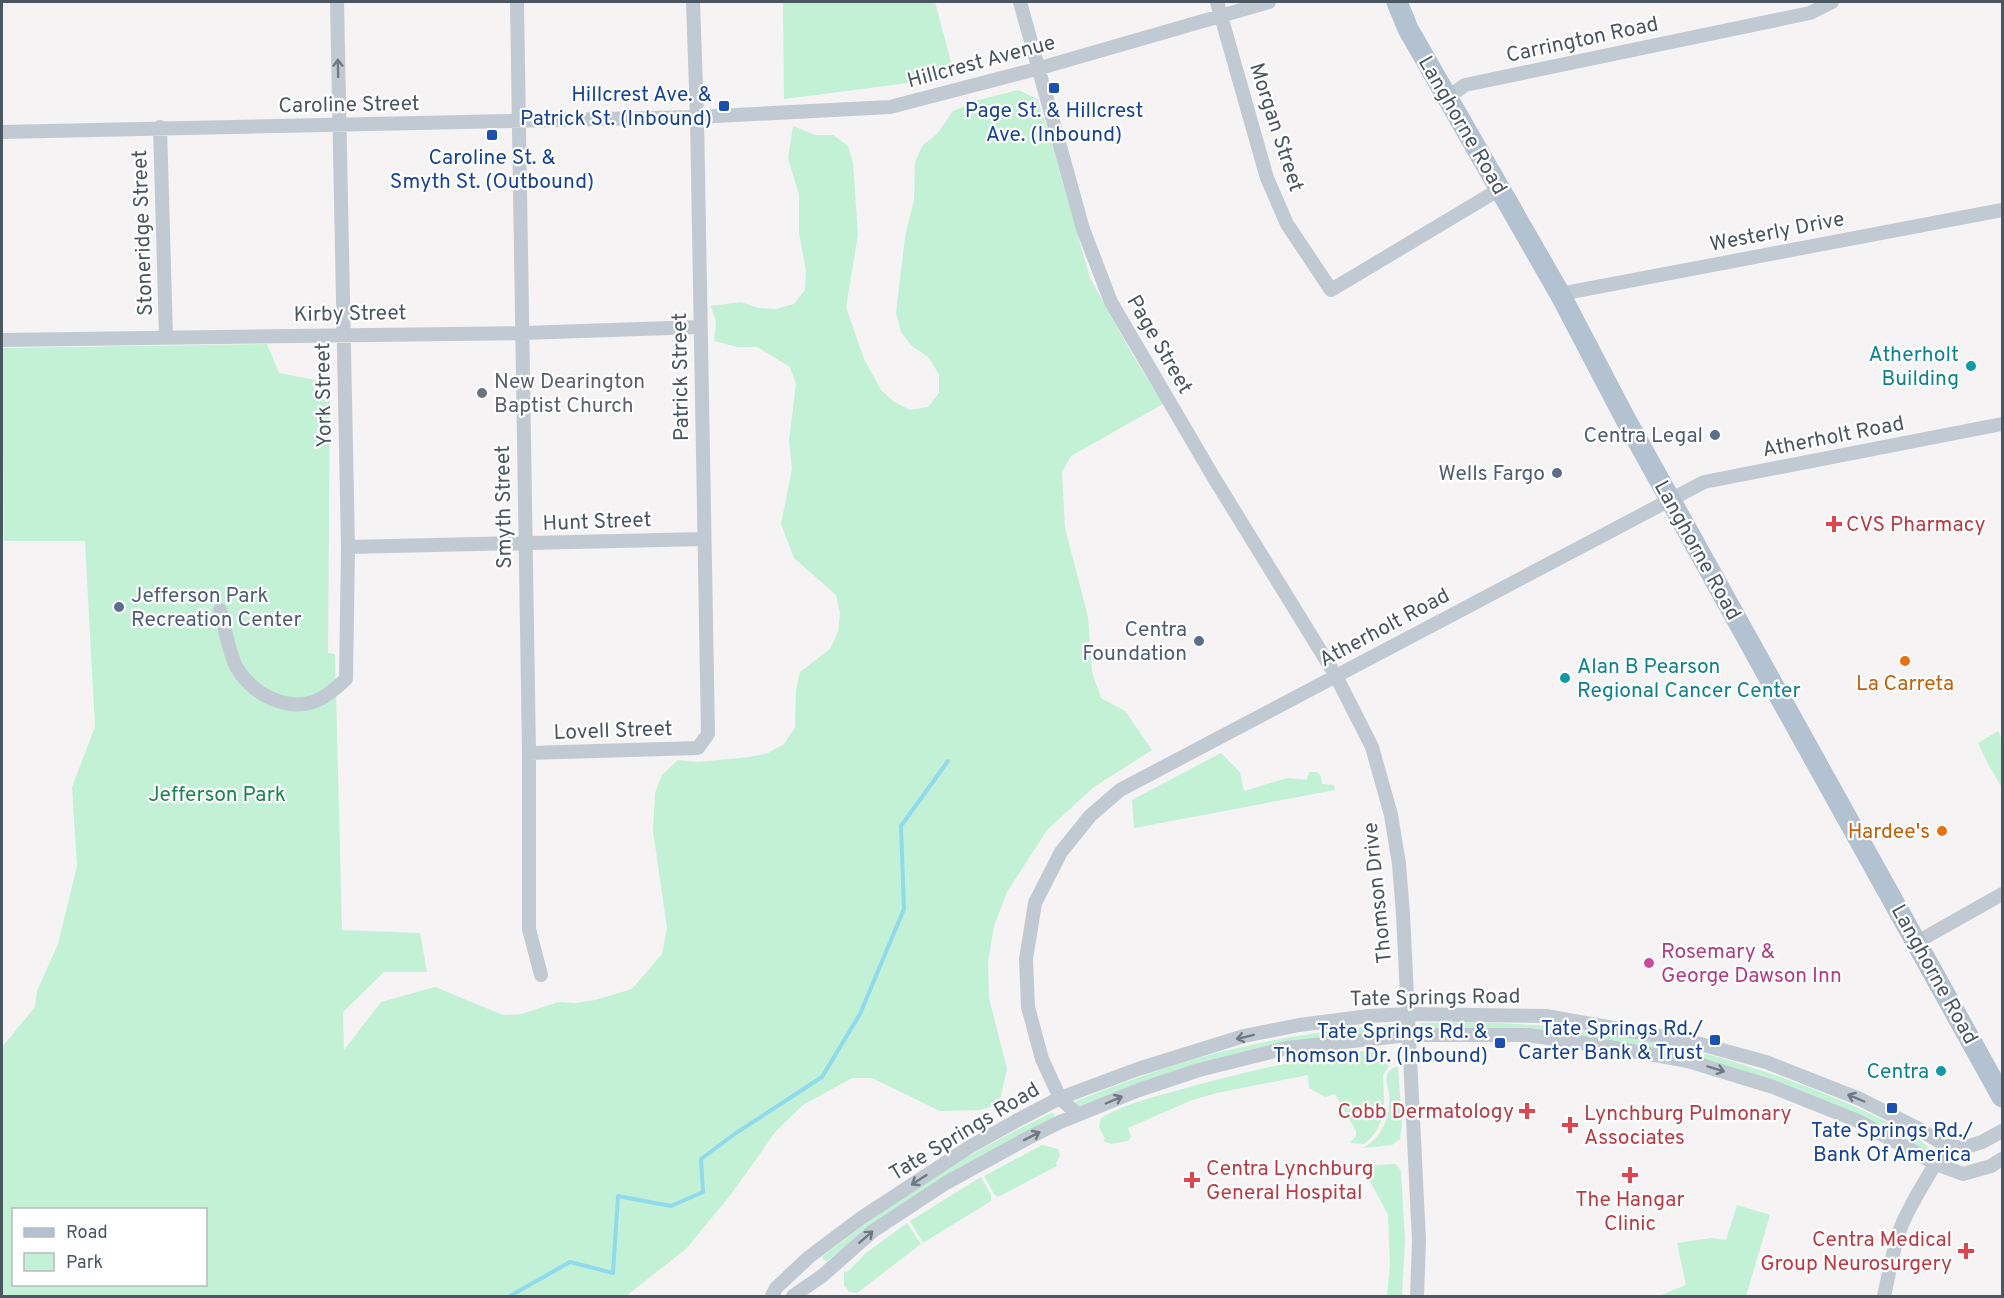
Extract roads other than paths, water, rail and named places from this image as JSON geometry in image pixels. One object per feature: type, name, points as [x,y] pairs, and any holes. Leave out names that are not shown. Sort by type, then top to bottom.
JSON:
[{"type":"main road","name":"Langhorne Road","points":[[1397,2],[1408,29],[1560,294],[1626,420],[2002,1097]]},
{"type":"street","name":"York Street","points":[[220,610],[236,666],[249,684],[268,696],[290,705],[307,704],[321,699],[346,679],[348,547],[337,2]]},
{"type":"street","name":"Smyth Street","points":[[517,2],[530,929],[541,975]]},
{"type":"street","name":"Patrick Street","points":[[693,2],[708,734],[698,748]]},
{"type":"street","name":"Page Street","points":[[1020,2],[1083,229],[1111,302],[1214,478],[1336,676]]},
{"type":"street","name":"Hillcrest Avenue","points":[[697,117],[890,107],[1040,68],[1219,8],[1269,2]]},
{"type":"street","name":"Carrington Road","points":[[1448,98],[1464,85],[1810,13],[1832,2]]},
{"type":"street","name":"Morgan Street","points":[[1219,8],[1267,178],[1287,224],[1331,290],[1500,189]]},
{"type":"street","name":"Caroline Street","points":[[2,132],[697,117]]},
{"type":"street","name":"Stoneridge Street","points":[[160,128],[166,337]]},
{"type":"street","name":"Westerly Drive","points":[[1560,294],[2002,210]]},
{"type":"street","name":"Kirby Street","points":[[2,340],[523,333],[699,327]]},
{"type":"street","name":"Atherholt Road","points":[[1078,1115],[1060,1098],[1042,1059],[1028,1007],[1026,959],[1035,903],[1061,852],[1090,816],[1119,790],[1704,482],[2002,424]]},
{"type":"street","name":"Hunt Street","points":[[348,547],[704,539]]},
{"type":"street","name":"Thomson Drive","points":[[1336,676],[1372,747],[1391,815],[1399,864],[1419,1241],[1417,1296]]},
{"type":"street","name":"Lovell Street","points":[[529,753],[698,748]]},
{"type":"street","points":[[1917,942],[2002,894]]},
{"type":"street","name":"Tate Springs Road","points":[[772,1296],[776,1288],[809,1257],[861,1218],[972,1146],[1060,1098],[1138,1069],[1244,1036],[1299,1025],[1369,1016],[1407,1014],[1546,1016],[1694,1042],[1766,1062],[1860,1099],[1945,1145]]},
{"type":"street","name":"Tate Springs Road","points":[[793,1296],[822,1276],[873,1231],[946,1183],[1060,1122],[1139,1090],[1199,1070],[1287,1048],[1409,1035],[1527,1035],[1604,1046],[1688,1061],[1773,1087],[1858,1121],[1936,1164],[1964,1174],[1991,1166],[2002,1159]]},
{"type":"street","name":"Atherholt Road","points":[[1060,1098],[1060,1122]]},
{"type":"street","points":[[1884,1296],[1899,1232],[1945,1145],[1963,1148],[1982,1142],[2002,1131]]},
{"type":"waterway","points":[[510,1296],[570,1262],[613,1273],[618,1196],[671,1206],[703,1192],[701,1159],[736,1133],[822,1077],[860,1014],[904,909],[901,826],[948,761]]},
{"type":"place","name":"Page St. & Hillcrest Ave. (Inbound)","points":[[1054,88]]},
{"type":"place","name":"Hillcrest Ave. & Patrick St. (Inbound)","points":[[724,106]]},
{"type":"place","name":"Caroline St. & Smyth St. (Outbound)","points":[[492,135]]},
{"type":"place","name":"Atherholt Building","points":[[1971,366]]},
{"type":"place","name":"New Dearington Baptist Church","points":[[482,393]]},
{"type":"place","name":"Centra Legal","points":[[1715,435]]},
{"type":"place","name":"Wells Fargo","points":[[1557,473]]},
{"type":"place","name":"CVS Pharmacy","points":[[1834,524]]},
{"type":"place","name":"Jefferson Park Recreation Center","points":[[119,607]]},
{"type":"place","name":"Centra Foundation","points":[[1199,641]]},
{"type":"place","name":"La Carreta","points":[[1905,661]]},
{"type":"place","name":"Alan B Pearson Regional Cancer Center","points":[[1565,678]]},
{"type":"place","name":"Hardee's","points":[[1942,831]]},
{"type":"place","name":"Rosemary & George Dawson Inn","points":[[1649,963]]},
{"type":"place","name":"Tate Springs Rd./ Carter Bank & Trust","points":[[1715,1040]]},
{"type":"place","name":"Tate Springs Rd. & Thomson Dr. (Inbound)","points":[[1500,1043]]},
{"type":"place","name":"Centra","points":[[1941,1071]]},
{"type":"place","name":"Tate Springs Rd./ Bank Of America","points":[[1892,1108]]},
{"type":"place","name":"Cobb Dermatology","points":[[1527,1111]]},
{"type":"place","name":"Lynchburg Pulmonary Associates","points":[[1570,1125]]},
{"type":"place","name":"The Hangar Clinic","points":[[1630,1175]]},
{"type":"place","name":"Centra Lynchburg General Hospital","points":[[1192,1180]]},
{"type":"place","name":"Centra Medical Group Neurosurgery","points":[[1966,1251]]},
{"type":"park label","name":"Jefferson Park","points":[[217,794]]}]
